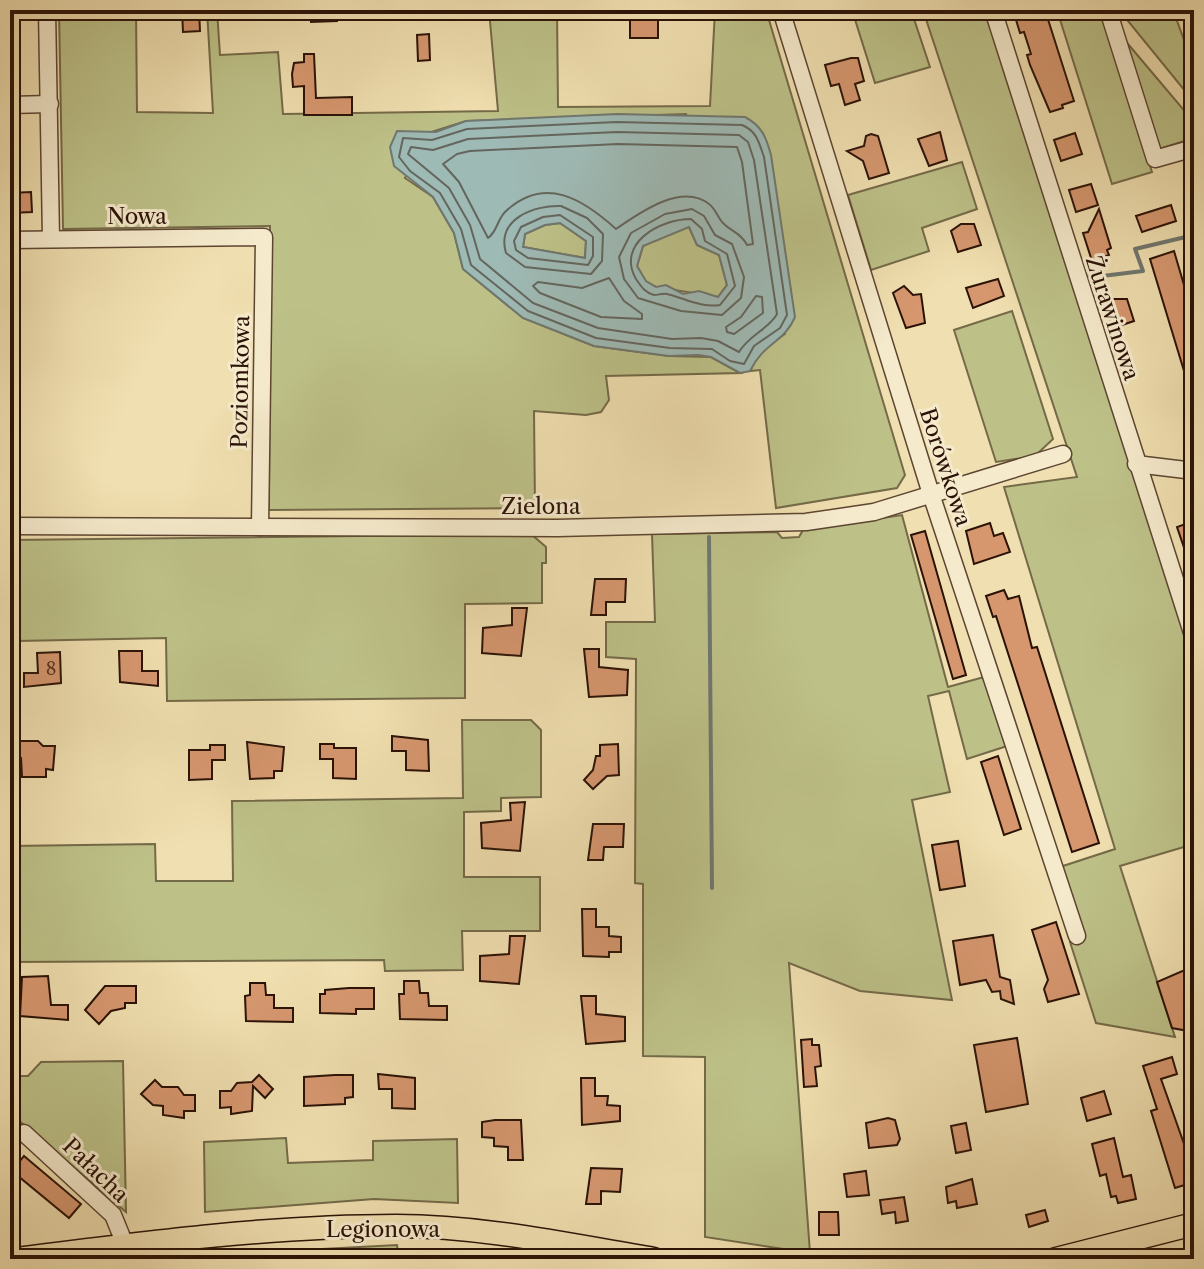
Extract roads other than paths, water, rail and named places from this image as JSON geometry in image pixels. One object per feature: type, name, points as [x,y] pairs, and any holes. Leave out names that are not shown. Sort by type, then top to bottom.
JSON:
[{"type":"main road","points":[[1056,1259],[1194,1224]]},
{"type":"main road","name":"Legionowa","points":[[16,1259],[310,1228],[398,1226],[478,1230],[546,1250],[654,1259]]},
{"type":"street","points":[[47,10],[51,239]]},
{"type":"street","name":"Borówkowa","points":[[781,10],[931,494],[1077,936]]},
{"type":"street","name":"Żurawinowa","points":[[993,10],[1194,639]]},
{"type":"street","points":[[1108,10],[1155,159],[1194,148]]},
{"type":"street","points":[[10,105],[50,104]]},
{"type":"street","name":"Nowa","points":[[10,240],[264,237]]},
{"type":"street","name":"Poziomkowa","points":[[260,527],[264,237]]},
{"type":"street","name":"Zielona","points":[[10,526],[557,528],[806,522],[874,512],[1063,454]]},
{"type":"street","points":[[1136,464],[1194,471]]},
{"type":"street","name":"Pałacha","points":[[24,1133],[113,1215],[126,1247]]},
{"type":"water","points":[[617,114],[745,117],[751,120],[762,133],[771,155],[795,317],[790,326],[761,354],[750,371],[740,373],[711,357],[669,356],[594,346],[523,318],[463,269],[454,233],[433,197],[394,166],[390,147],[397,131],[436,132],[466,121]],"holes":[[[560,223],[586,241],[585,258],[523,247],[525,234],[545,225]],[[689,227],[697,245],[719,255],[727,285],[718,297],[699,291],[683,294],[666,285],[656,287],[646,281],[637,266],[643,246]]]},
{"type":"waterway","points":[[1086,278],[1143,271],[1135,249],[1194,235]]},
{"type":"waterway","points":[[709,537],[712,888]]}]
